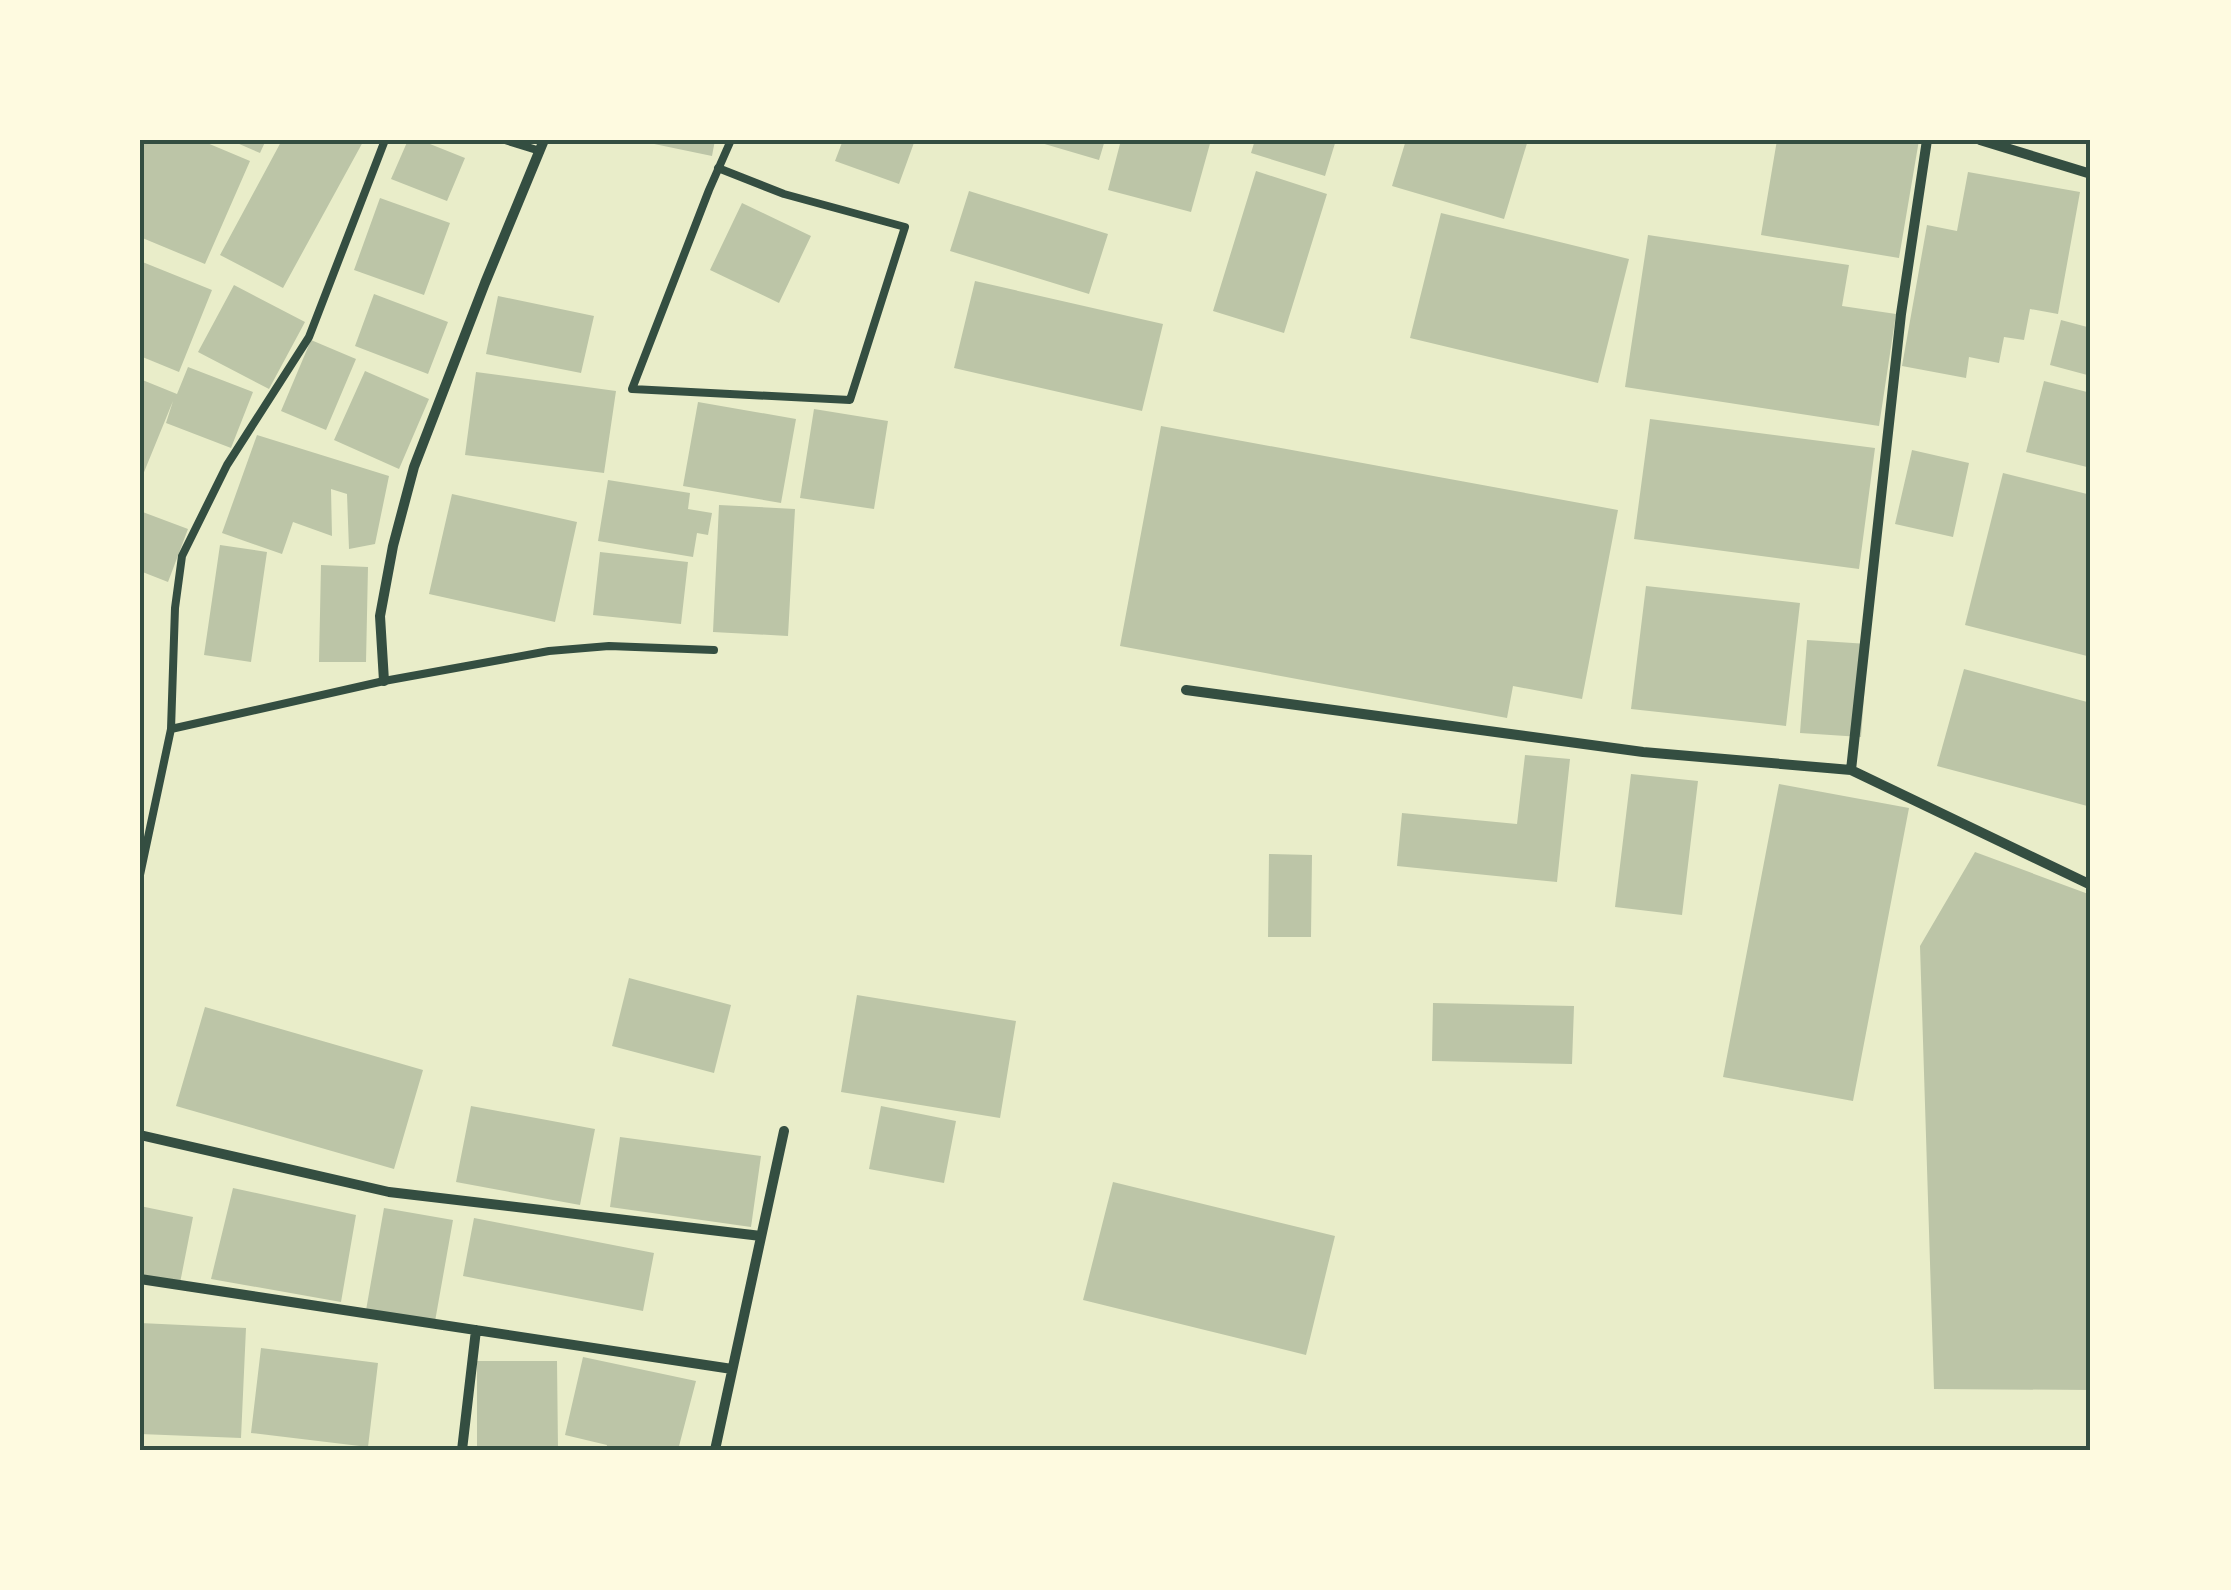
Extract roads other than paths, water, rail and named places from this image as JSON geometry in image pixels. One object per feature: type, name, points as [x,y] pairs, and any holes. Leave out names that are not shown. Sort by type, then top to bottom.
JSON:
[{"type":"street","points":[[1851,770],[1901,314],[1927,140]]},
{"type":"street","points":[[1980,140],[2091,174]]},
{"type":"street","points":[[384,681],[380,616],[414,467],[484,283],[542,146]]},
{"type":"street","points":[[1186,690],[1643,752],[1851,770],[2091,885]]},
{"type":"street","points":[[714,1450],[784,1131]]},
{"type":"street","points":[[140,1134],[389,1192],[761,1236]]},
{"type":"street","points":[[140,1279],[732,1369]]},
{"type":"street","points":[[462,1450],[476,1330]]},
{"type":"lane","points":[[140,875],[172,729],[175,608],[182,556],[227,465],[309,336],[386,140]]},
{"type":"lane","points":[[505,140],[542,146]]},
{"type":"lane","points":[[718,168],[784,194],[905,227],[850,400],[632,389],[718,168],[730,140]]},
{"type":"lane","points":[[172,729],[384,681],[549,651],[609,646],[714,650]]}]
